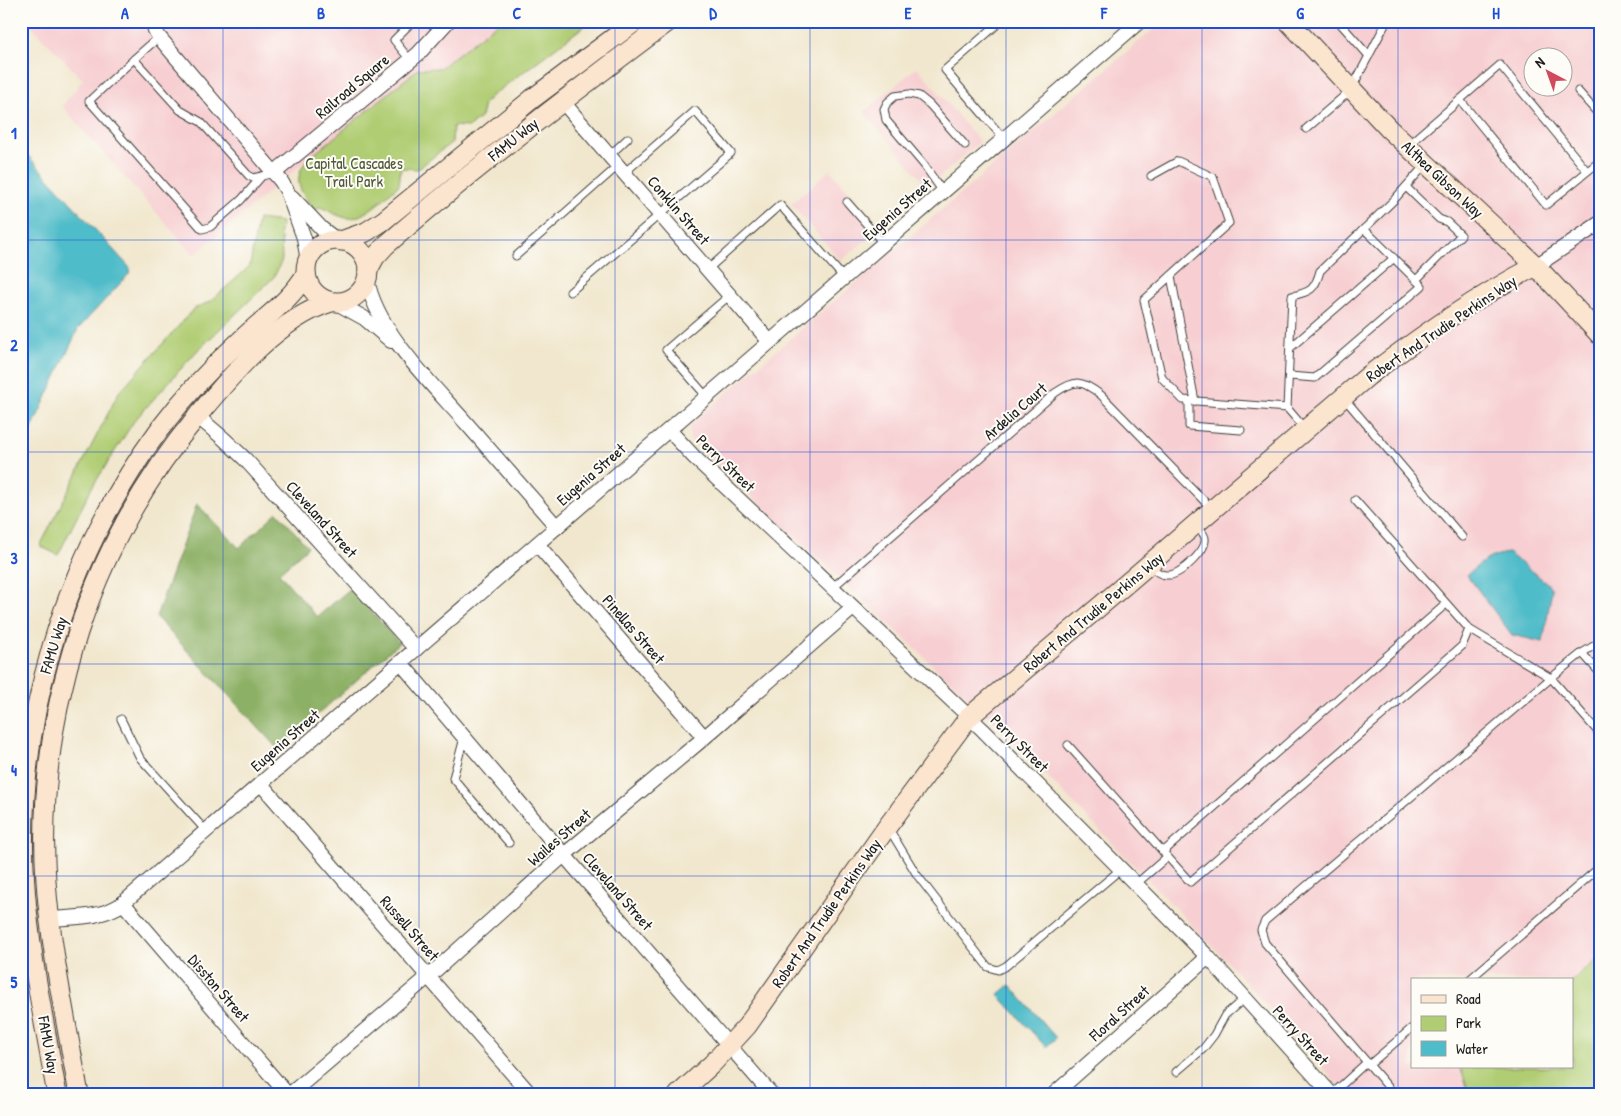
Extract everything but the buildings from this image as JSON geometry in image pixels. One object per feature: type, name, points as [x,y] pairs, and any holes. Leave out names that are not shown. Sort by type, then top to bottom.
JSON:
[{"type":"street","points":[[153,21],[159,37],[268,175],[287,191],[322,229],[340,241],[354,246],[361,252],[366,260],[370,292],[376,308],[402,349],[557,526]]},
{"type":"street","name":"Railroad Square","points":[[268,175],[410,60],[432,40],[448,21]]},
{"type":"street","name":"FAMU Way","points":[[57,1095],[28,922],[23,847],[28,758],[40,693],[52,644],[70,591],[113,502],[146,449],[204,377],[242,338],[293,292],[317,248],[327,242],[340,241],[366,232],[383,221],[524,105],[636,21]]},
{"type":"street","name":"FAMU Way","points":[[79,1095],[50,919],[45,861],[47,782],[55,727],[72,652],[93,590],[122,530],[155,474],[197,416],[230,378],[273,337],[302,315],[333,302],[353,298],[363,288],[375,257],[391,240],[507,144],[670,21]]},
{"type":"street","name":"Eugenia Street","points":[[50,919],[104,913],[124,903],[1140,21]]},
{"type":"street","name":"Althea Gibson Way","points":[[1288,21],[1351,90],[1407,146],[1536,266],[1600,335]]},
{"type":"street","name":"Conklin Street","points":[[562,101],[770,342]]},
{"type":"street","points":[[287,191],[306,243],[307,268],[310,286],[314,292],[320,297],[364,318],[402,349]]},
{"type":"street","name":"Robert And Trudie Perkins Way","points":[[678,1095],[730,1046],[747,1026],[887,827],[969,717],[1343,397],[1406,348],[1504,282],[1536,266],[1600,223]]},
{"type":"street","name":"Cleveland Street","points":[[197,416],[245,459],[416,649]]},
{"type":"street","name":"Perry Street","points":[[669,430],[679,442],[969,717],[1136,884],[1208,957],[1331,1095]]},
{"type":"street","name":"Pinellas Street","points":[[537,544],[704,737]]},
{"type":"street","name":"Wailes Street","points":[[289,1095],[429,976],[564,855],[854,608]]},
{"type":"street","name":"Cleveland Street","points":[[401,663],[772,1095]]},
{"type":"street","name":"Russell Street","points":[[261,784],[531,1095]]},
{"type":"street","name":"Disston Street","points":[[124,903],[289,1095]]},
{"type":"street","name":"Floral Street","points":[[1053,1095],[1208,957]]},
{"type":"lane","points":[[410,60],[394,40],[413,21]]},
{"type":"lane","points":[[1001,21],[945,70],[1004,139]]},
{"type":"lane","points":[[1338,21],[1369,56]]},
{"type":"lane","points":[[1306,129],[1351,90],[1387,21]]},
{"type":"lane","points":[[159,37],[89,101],[200,227],[205,230],[268,175]]},
{"type":"lane","points":[[134,60],[180,110],[200,122],[249,176],[254,178],[268,175]]},
{"type":"lane","points":[[1407,146],[1500,65],[1587,171]]},
{"type":"lane","points":[[1578,91],[1600,116]]},
{"type":"lane","points":[[943,192],[924,165],[886,120],[884,109],[887,103],[895,96],[909,94],[919,96],[930,105],[965,145]]},
{"type":"lane","points":[[1460,100],[1546,205],[1600,161]]},
{"type":"lane","points":[[516,256],[696,111],[731,153],[570,292]]},
{"type":"lane","points":[[608,156],[628,138]]},
{"type":"lane","points":[[1151,176],[1178,161],[1213,177],[1229,223],[1144,300],[1162,378],[1183,400],[1288,408]]},
{"type":"lane","points":[[1305,430],[1288,408],[1292,296],[1309,292],[1318,282],[1320,271],[1406,187],[1426,164]]},
{"type":"lane","points":[[1406,187],[1439,219],[1447,222],[1462,235],[1416,280]]},
{"type":"lane","points":[[847,202],[884,244]]},
{"type":"lane","points":[[707,270],[780,205],[844,278]]},
{"type":"lane","points":[[1289,376],[1316,378],[1422,286],[1364,229]]},
{"type":"lane","points":[[1290,348],[1394,258]]},
{"type":"lane","points":[[1171,276],[1192,401],[1189,426],[1241,430]]},
{"type":"lane","points":[[707,397],[666,350],[730,295]]},
{"type":"lane","name":"Ardelia Court","points":[[832,588],[1055,393],[1075,382],[1089,386],[1101,395],[1212,509]]},
{"type":"lane","points":[[1343,397],[1462,537]]},
{"type":"lane","points":[[1355,500],[1469,630],[1551,678],[1600,734]]},
{"type":"lane","points":[[1148,565],[1160,574],[1166,575],[1172,575],[1186,566],[1200,553],[1205,545],[1205,538],[1196,524]]},
{"type":"lane","points":[[1136,884],[1165,854],[1446,604]]},
{"type":"lane","points":[[1068,745],[1190,882],[1462,646],[1469,630]]},
{"type":"lane","points":[[1395,1095],[1265,943],[1261,930],[1265,922],[1551,678],[1600,642]]},
{"type":"lane","points":[[1582,654],[1600,673]]},
{"type":"lane","points":[[121,718],[140,758],[206,831]]},
{"type":"lane","points":[[464,736],[453,778],[509,843]]},
{"type":"lane","points":[[887,827],[917,875],[988,968],[998,970],[1006,966],[1121,869]]},
{"type":"lane","points":[[1470,978],[1600,867]]},
{"type":"lane","points":[[1176,1072],[1203,1050],[1225,1015],[1245,998]]},
{"type":"lane","points":[[1331,1095],[1411,1029]]},
{"type":"shaded area","points":[[26,21],[500,21],[440,68],[418,69],[194,255],[62,106],[83,80]]},
{"type":"shaded area","points":[[1163,21],[1600,21],[1600,1095],[1347,1095],[1223,957],[996,724],[690,439],[689,429],[695,420]]},
{"type":"shaded area","points":[[917,67],[980,142],[928,187],[864,112]]},
{"type":"shaded area","points":[[830,170],[880,228],[841,261],[791,204]]},
{"type":"green space","name":"Capital Cascades Trail Park","points":[[500,21],[591,21],[490,97],[484,104],[481,117],[469,127],[453,126],[452,142],[418,169],[401,168],[399,185],[367,212],[353,218],[346,218],[320,207],[315,210],[305,198],[299,179],[303,166],[308,159],[418,69],[440,68]]},
{"type":"green space","points":[[258,219],[282,222],[279,236],[281,238],[282,260],[274,277],[195,353],[134,421],[91,489],[58,555],[40,546],[119,392],[194,309],[211,301],[250,266]]},
{"type":"green space","points":[[197,504],[239,548],[277,512],[308,547],[279,573],[317,617],[351,588],[399,643],[278,749],[156,617]]},
{"type":"green space","points":[[1600,957],[1600,1095],[1470,1095],[1460,1068],[1574,1068],[1574,979]]},
{"type":"water","points":[[21,148],[130,268],[129,274],[78,329],[21,452]]},
{"type":"water","points":[[1508,553],[1552,589],[1543,642],[1512,635],[1467,575],[1485,561]]},
{"type":"water","points":[[1010,985],[1056,1038],[1046,1047],[998,995]]}]
